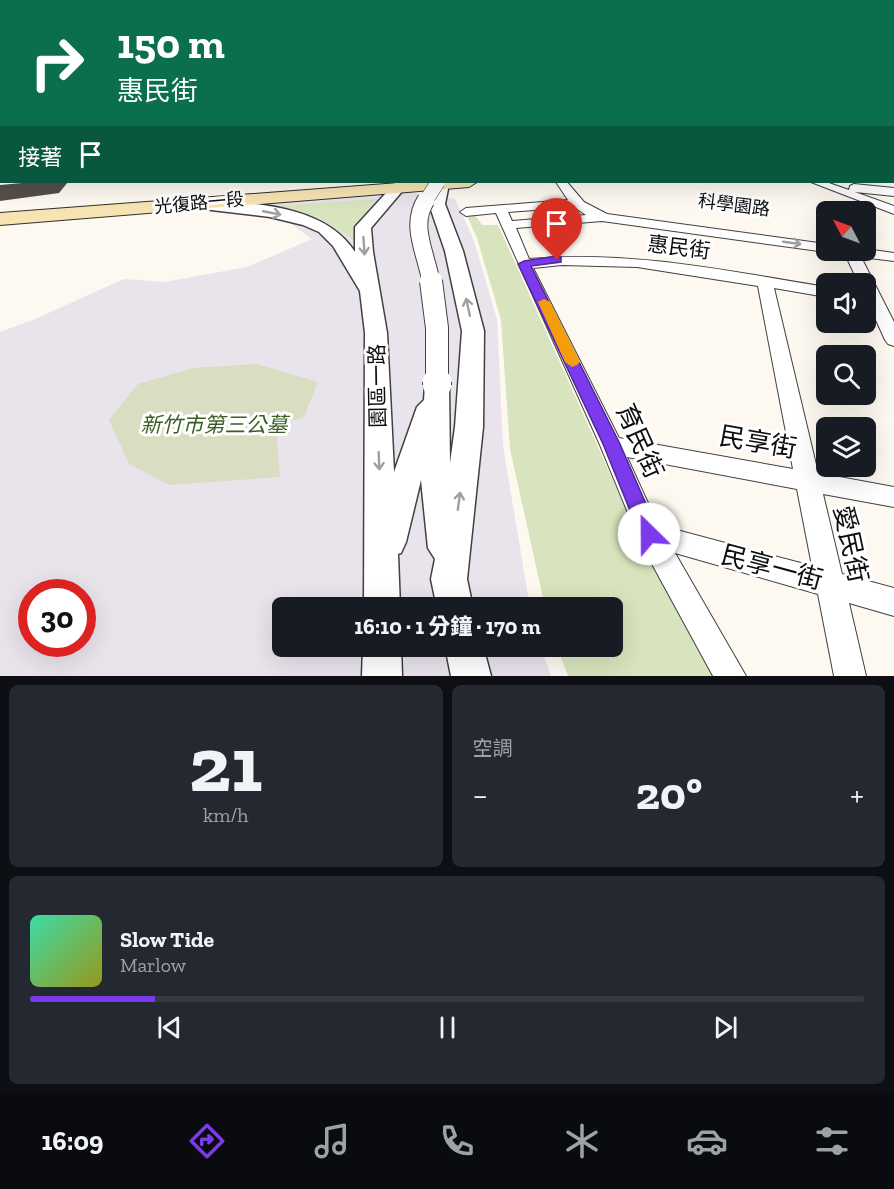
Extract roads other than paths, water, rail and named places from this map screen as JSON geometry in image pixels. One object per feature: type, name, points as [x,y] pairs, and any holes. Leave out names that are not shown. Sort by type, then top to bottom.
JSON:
[{"type":"main road","name":"光復路一段","points":[[0,219],[414,183]]},
{"type":"main road","name":"光復路一段","points":[[0,210],[414,183]]},
{"type":"street","points":[[414,183],[454,218],[454,251],[473,332],[469,427],[452,593]]},
{"type":"street","points":[[414,183],[418,228],[431,279],[437,328],[435,474],[452,593]]},
{"type":"street","name":"園區一路","points":[[382,597],[376,333],[364,252],[363,227],[414,183]]},
{"type":"street","points":[[563,183],[575,203]]},
{"type":"street","name":"科學園路","points":[[577,183],[591,202],[608,208],[816,235]]},
{"type":"street","points":[[822,183],[894,192]]},
{"type":"street","points":[[822,183],[892,209]]},
{"type":"street","points":[[193,203],[271,212],[312,223],[336,238],[372,297]]},
{"type":"street","name":"科學園路","points":[[504,217],[575,203],[584,210],[604,218]]},
{"type":"street","name":"育民街","points":[[504,217],[524,264],[611,444],[649,534],[730,676]]},
{"type":"street","name":"科學園路","points":[[454,218],[604,218],[816,247]]},
{"type":"street","points":[[876,242],[894,245]]},
{"type":"street","points":[[876,255],[894,257]]},
{"type":"street","name":"惠民街","points":[[524,264],[557,260],[595,260],[684,269],[816,291]]},
{"type":"street","name":"愛民街","points":[[765,283],[850,676]]},
{"type":"street","points":[[876,298],[894,301]]},
{"type":"street","points":[[876,309],[894,340]]},
{"type":"street","points":[[382,569],[397,507],[437,385]]},
{"type":"street","name":"民享街","points":[[611,444],[894,496]]},
{"type":"street","name":"民享一街","points":[[649,534],[830,582],[894,602]]},
{"type":"street","points":[[382,657],[382,676]]},
{"type":"street","points":[[467,657],[471,676]]},
{"type":"park label","name":"新竹市第三公墓","points":[[214,424]]}]
